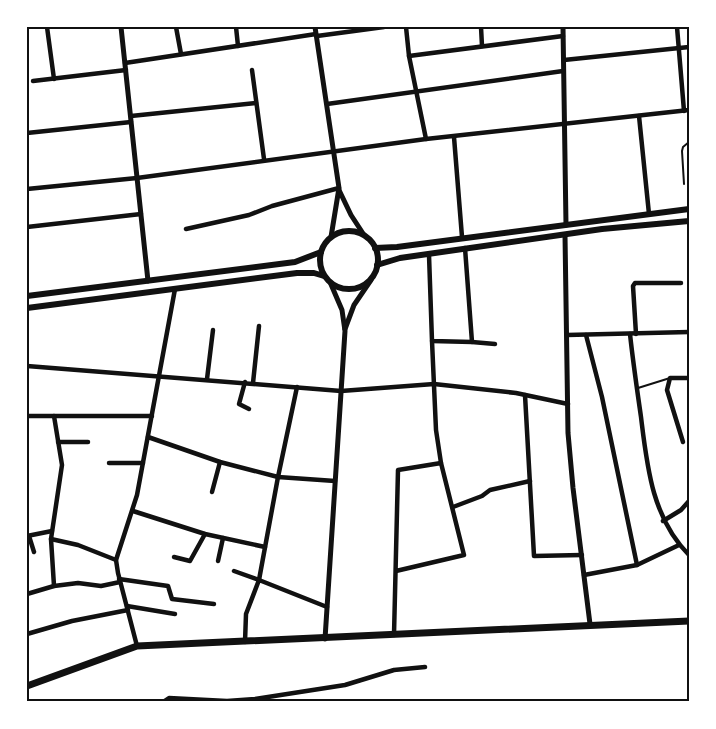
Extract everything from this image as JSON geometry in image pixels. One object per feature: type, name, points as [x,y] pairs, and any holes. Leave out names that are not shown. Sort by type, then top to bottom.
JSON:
[{"type":"main road","points":[[375,248],[689,209]]},
{"type":"main road","points":[[377,265],[400,258],[465,248],[602,229],[689,221]]},
{"type":"main road","points":[[347,231],[364,235],[375,248],[377,265],[370,280],[365,285],[351,290],[343,289],[330,282],[324,276],[319,260],[321,252],[331,237],[347,231]]},
{"type":"main road","points":[[27,296],[295,262],[321,252]]},
{"type":"main road","points":[[27,308],[297,273],[314,273],[324,276]]},
{"type":"main road","points":[[27,687],[137,646],[689,621]]},
{"type":"street","points":[[47,27],[54,79]]},
{"type":"street","points":[[121,27],[148,281]]},
{"type":"street","points":[[176,27],[181,54]]},
{"type":"street","points":[[236,27],[238,46]]},
{"type":"street","points":[[125,63],[316,32],[384,27]]},
{"type":"street","points":[[406,27],[409,56],[426,139]]},
{"type":"street","points":[[481,27],[482,46]]},
{"type":"street","points":[[563,27],[566,225]]},
{"type":"street","points":[[27,189],[137,178],[264,159],[426,139],[686,111],[677,27]]},
{"type":"street","points":[[316,32],[339,188],[351,215],[364,235]]},
{"type":"street","points":[[409,56],[564,36]]},
{"type":"street","points":[[564,60],[689,47]]},
{"type":"street","points":[[33,81],[126,70]]},
{"type":"street","points":[[252,70],[264,159]]},
{"type":"street","points":[[327,104],[563,71]]},
{"type":"street","points":[[27,133],[256,103]]},
{"type":"street","points":[[639,116],[649,214]]},
{"type":"street","points":[[454,137],[462,237]]},
{"type":"street","points":[[186,230],[249,215],[272,206],[339,188]]},
{"type":"street","points":[[331,237],[339,188]]},
{"type":"street","points":[[27,227],[141,214]]},
{"type":"street","points":[[565,235],[568,404],[573,488],[590,624]]},
{"type":"street","points":[[465,248],[472,342]]},
{"type":"street","points":[[396,571],[464,555],[441,464],[436,430],[429,255]]},
{"type":"street","points":[[345,331],[354,305],[370,280]]},
{"type":"street","points":[[325,639],[345,331],[342,310],[330,282]]},
{"type":"street","points":[[636,334],[633,286],[635,283],[681,283]]},
{"type":"street","points":[[137,646],[116,560],[133,511],[175,289]]},
{"type":"street","points":[[253,383],[259,326]]},
{"type":"street","points":[[207,379],[213,330]]},
{"type":"street","points":[[567,335],[689,332]]},
{"type":"street","points":[[630,334],[653,494],[663,520],[679,545],[689,555]]},
{"type":"street","points":[[586,335],[602,397],[637,565]]},
{"type":"street","points":[[432,341],[495,344]]},
{"type":"street","points":[[27,366],[341,391],[434,384],[525,395],[568,404]]},
{"type":"street","points":[[683,442],[667,390],[670,378],[689,378]]},
{"type":"street","points":[[245,382],[238,404],[249,409]]},
{"type":"street","points":[[245,642],[246,615],[259,580],[297,387]]},
{"type":"street","points":[[525,395],[534,556],[582,555]]},
{"type":"street","points":[[27,416],[152,416]]},
{"type":"street","points":[[54,416],[62,465],[51,539],[54,585]]},
{"type":"street","points":[[148,437],[220,462],[278,477],[335,481]]},
{"type":"street","points":[[58,441],[88,442]]},
{"type":"street","points":[[212,492],[220,462]]},
{"type":"street","points":[[108,463],[143,463]]},
{"type":"street","points":[[394,635],[398,470],[441,464]]},
{"type":"street","points":[[453,507],[482,496],[490,490],[530,481]]},
{"type":"street","points":[[663,520],[681,510],[689,501]]},
{"type":"street","points":[[133,511],[205,534],[265,547]]},
{"type":"street","points":[[34,552],[28,536],[52,531]]},
{"type":"street","points":[[174,557],[190,561],[205,534]]},
{"type":"street","points":[[218,561],[224,538]]},
{"type":"street","points":[[51,539],[78,545],[116,560]]},
{"type":"street","points":[[584,575],[637,565],[679,545]]},
{"type":"street","points":[[234,571],[327,607]]},
{"type":"street","points":[[27,594],[54,585],[78,583],[101,586],[120,580],[168,586],[172,599],[214,604]]},
{"type":"street","points":[[27,634],[127,608],[175,614]]},
{"type":"street","points":[[163,702],[169,698],[255,699],[345,685],[394,670],[426,667]]},
{"type":"lane","points":[[684,184],[682,151],[689,142]]},
{"type":"lane","points":[[637,388],[670,378]]}]
